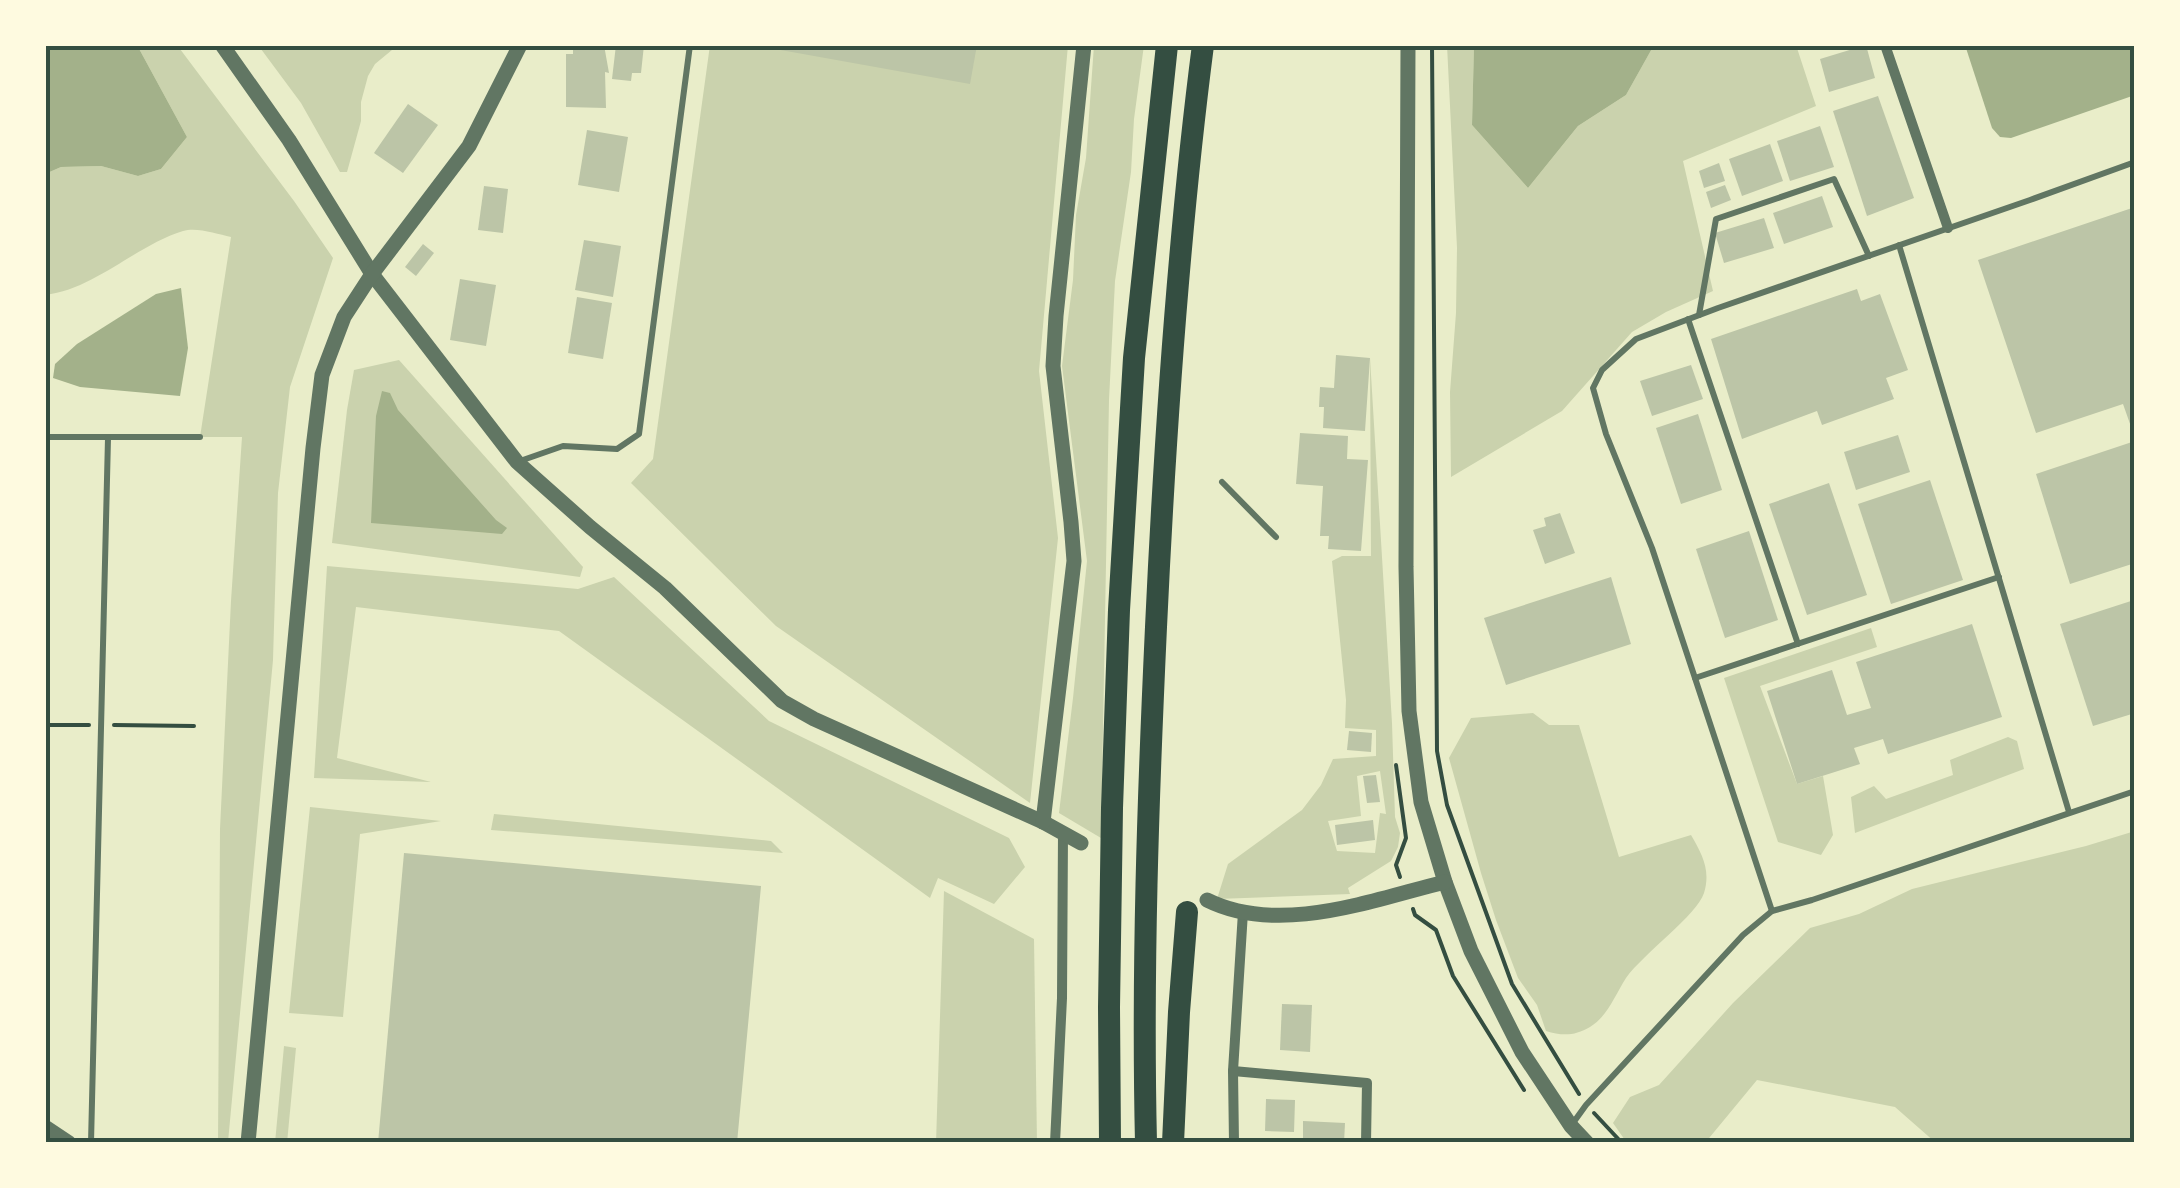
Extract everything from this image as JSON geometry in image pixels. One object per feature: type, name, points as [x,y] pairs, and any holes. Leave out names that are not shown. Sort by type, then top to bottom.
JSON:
[{"type":"highway","points":[[1110,1143],[1112,828],[1119,610],[1134,358],[1167,45]]},
{"type":"highway","points":[[1146,1143],[1148,798],[1162,494],[1179,269],[1203,45]]},
{"type":"highway","points":[[1173,1143],[1187,912]]},
{"type":"street","points":[[222,45],[289,140],[372,274],[516,462],[666,588],[782,700],[814,719],[1044,822],[1082,843]]},
{"type":"street","points":[[248,1143],[322,375],[344,317],[469,146],[520,45]]},
{"type":"street","points":[[1044,822],[1074,561],[1053,366],[1084,45]]},
{"type":"street","points":[[1408,45],[1406,567],[1409,711],[1421,802],[1471,951],[1522,1052],[1571,1126],[1588,1143]]},
{"type":"street","points":[[1886,45],[1948,228]]},
{"type":"street","points":[[1055,1143],[1062,998],[1062,833]]},
{"type":"street","points":[[1208,900],[1244,912],[1306,916],[1445,882]]},
{"type":"street","points":[[1234,1143],[1234,1071],[1244,912]]},
{"type":"street","points":[[1234,1071],[1367,1083],[1366,1143]]},
{"type":"street","points":[[45,1127],[69,1143]]},
{"type":"lane","points":[[516,462],[562,446],[618,449],[639,434],[690,45]]},
{"type":"lane","points":[[1772,911],[1652,548],[1606,434],[1593,388],[1602,370],[1636,340],[2135,162]]},
{"type":"lane","points":[[1698,315],[1716,219],[1834,179],[1869,256]]},
{"type":"lane","points":[[1900,245],[2069,812]]},
{"type":"lane","points":[[1688,319],[1798,644]]},
{"type":"lane","points":[[45,437],[200,436]]},
{"type":"lane","points":[[91,1143],[108,438]]},
{"type":"lane","points":[[1222,482],[1276,536]]},
{"type":"lane","points":[[1695,678],[1999,577]]},
{"type":"lane","points":[[1571,1126],[1743,935],[1772,911],[2135,791]]},
{"type":"path","points":[[1432,45],[1437,751],[1446,804],[1512,984],[1586,1105],[1622,1143]]},
{"type":"path","points":[[45,725],[194,726]]},
{"type":"path","points":[[1396,758],[1406,838],[1396,865],[1415,915],[1436,930],[1453,976]]},
{"type":"shaded area","points":[[45,45],[137,45],[187,137],[161,169],[138,176],[101,166],[61,167],[45,174]]},
{"type":"shaded area","points":[[137,45],[177,45],[333,258],[290,387],[278,493],[273,660],[228,1142],[218,1143],[220,829],[242,437],[200,437],[231,237],[201,230],[183,231],[148,246],[81,285],[45,295],[45,174],[61,167],[101,166],[138,176],[161,169],[187,137]]},
{"type":"shaded area","points":[[258,45],[398,45],[375,64],[368,76],[347,172],[340,172],[301,103]]},
{"type":"shaded area","points":[[710,45],[1068,45],[1039,371],[1058,538],[1030,803],[776,626],[631,483],[653,459]]},
{"type":"shaded area","points":[[1094,45],[1144,45],[1115,281],[1109,400],[1101,838],[1059,813],[1087,561],[1062,366],[1073,280],[1076,215],[1086,158]]},
{"type":"shaded area","points":[[1447,45],[1474,45],[1472,125],[1528,188],[1578,126],[1626,95],[1654,45],[1796,45],[1816,106],[1683,161],[1713,291],[1632,332],[1562,411],[1451,477],[1450,392],[1457,248]]},
{"type":"shaded area","points":[[1474,45],[1654,45],[1626,95],[1578,126],[1528,188],[1472,125]]},
{"type":"shaded area","points":[[1965,45],[2135,45],[2135,95],[2011,138],[2000,137],[1992,128]]},
{"type":"shaded area","points":[[181,288],[188,348],[180,396],[80,387],[53,378],[55,364],[77,344],[156,294]]},
{"type":"shaded area","points":[[1370,358],[1398,847],[1391,861],[1348,888],[1350,894],[1217,899],[1228,864],[1302,810],[1321,785],[1333,759],[1376,756],[1376,730],[1345,728],[1346,700],[1332,561],[1342,556],[1371,556]],"holes":[[[1380,771],[1386,814],[1380,813],[1375,853],[1337,851],[1328,821],[1361,816],[1357,776]]]},
{"type":"shaded area","points":[[399,360],[583,567],[580,577],[332,543],[354,370]]},
{"type":"shaded area","points":[[382,391],[390,393],[398,410],[507,528],[502,534],[371,523],[376,416]]},
{"type":"shaded area","points":[[327,566],[578,589],[614,577],[769,721],[1009,838],[1025,867],[994,904],[938,878],[930,898],[559,631],[356,607],[337,758],[431,782],[314,778]]},
{"type":"shaded area","points":[[1871,628],[1877,647],[1760,686],[1797,784],[1823,776],[1833,835],[1821,855],[1778,842],[1724,678]]},
{"type":"shaded area","points":[[1533,713],[1549,725],[1579,725],[1619,857],[1691,835],[1706,870],[1704,893],[1691,912],[1634,968],[1602,1017],[1584,1030],[1568,1034],[1546,1031],[1537,1005],[1518,978],[1481,873],[1449,758],[1471,718]]},
{"type":"shaded area","points":[[2008,737],[2017,741],[2024,769],[1855,833],[1851,797],[1874,786],[1886,799],[1953,775],[1950,760]]},
{"type":"shaded area","points":[[310,807],[441,821],[360,834],[343,1017],[289,1013]]},
{"type":"shaded area","points":[[494,814],[771,841],[783,853],[491,830]]},
{"type":"shaded area","points":[[2135,831],[2135,1143],[1936,1143],[1895,1107],[1757,1080],[1705,1143],[1627,1143],[1613,1123],[1630,1097],[1659,1085],[1733,1003],[1810,928],[1859,914],[1912,889]]},
{"type":"shaded area","points":[[944,891],[1034,939],[1037,1143],[936,1143]]},
{"type":"shaded area","points":[[284,1046],[296,1048],[287,1143],[275,1143]]},
{"type":"building","points":[[573,45],[604,45],[609,73],[605,72],[606,108],[566,107],[566,54],[573,54]]},
{"type":"building","points":[[616,45],[644,45],[641,73],[632,73],[631,81],[612,79]]},
{"type":"building","points":[[765,45],[977,45],[970,84]]},
{"type":"building","points":[[1866,45],[1875,78],[1829,92],[1820,59]]},
{"type":"building","points":[[1878,96],[1914,198],[1867,216],[1833,111]]},
{"type":"building","points":[[408,104],[438,125],[403,173],[374,153]]},
{"type":"building","points":[[1820,126],[1834,167],[1790,181],[1777,141]]},
{"type":"building","points":[[587,130],[628,137],[619,192],[578,185]]},
{"type":"building","points":[[1770,144],[1783,181],[1742,196],[1729,159]]},
{"type":"building","points":[[1719,163],[1725,181],[1704,188],[1699,171]]},
{"type":"building","points":[[1725,185],[1731,200],[1711,208],[1706,192]]},
{"type":"building","points":[[484,186],[508,189],[503,233],[478,230]]},
{"type":"building","points":[[1822,196],[1833,227],[1784,244],[1773,213]]},
{"type":"building","points":[[2135,207],[2135,438],[2123,404],[2036,433],[1978,260]]},
{"type":"building","points":[[1764,218],[1774,248],[1724,263],[1715,233]]},
{"type":"building","points":[[584,240],[621,246],[613,297],[575,290]]},
{"type":"building","points":[[423,244],[434,253],[416,276],[405,267]]},
{"type":"building","points":[[460,279],[496,285],[486,346],[450,340]]},
{"type":"building","points":[[1857,289],[1861,301],[1880,294],[1908,370],[1886,378],[1894,399],[1822,425],[1817,411],[1742,439],[1711,339]]},
{"type":"building","points":[[577,297],[612,303],[603,359],[568,353]]},
{"type":"building","points":[[1336,355],[1370,358],[1365,431],[1323,428],[1320,387],[1334,388]]},
{"type":"building","points":[[1691,365],[1703,399],[1652,416],[1640,381]]},
{"type":"building","points":[[1698,414],[1722,490],[1681,504],[1656,428]]},
{"type":"building","points":[[1300,433],[1348,436],[1347,459],[1368,460],[1361,551],[1328,549],[1329,536],[1320,536],[1323,486],[1296,484]]},
{"type":"building","points":[[1898,435],[1910,472],[1856,490],[1844,452]]},
{"type":"building","points":[[2135,441],[2135,563],[2070,584],[2036,474]]},
{"type":"building","points":[[1930,480],[1963,580],[1891,604],[1858,504]]},
{"type":"building","points":[[1829,483],[1867,595],[1807,615],[1769,504]]},
{"type":"building","points":[[1560,513],[1575,553],[1545,564],[1533,530],[1546,526],[1544,518]]},
{"type":"building","points":[[1749,531],[1778,620],[1725,638],[1696,549]]},
{"type":"building","points":[[1611,577],[1631,644],[1506,685],[1484,618]]},
{"type":"building","points":[[2131,601],[2135,613],[2135,713],[2093,726],[2060,624]]},
{"type":"building","points":[[1972,624],[2002,717],[1888,754],[1883,739],[1854,748],[1860,764],[1797,784],[1767,691],[1832,670],[1847,715],[1871,708],[1856,662]]},
{"type":"building","points":[[1349,731],[1372,733],[1371,752],[1347,750]]},
{"type":"building","points":[[1376,775],[1380,802],[1367,803],[1363,776]]},
{"type":"building","points":[[1373,820],[1375,840],[1337,845],[1335,825]]},
{"type":"building","points":[[404,853],[761,886],[737,1143],[378,1143]]},
{"type":"building","points":[[1282,1004],[1312,1005],[1310,1052],[1280,1050]]},
{"type":"building","points":[[1266,1099],[1295,1100],[1294,1132],[1265,1131]]},
{"type":"building","points":[[1303,1121],[1345,1123],[1344,1143],[1303,1143]]}]
